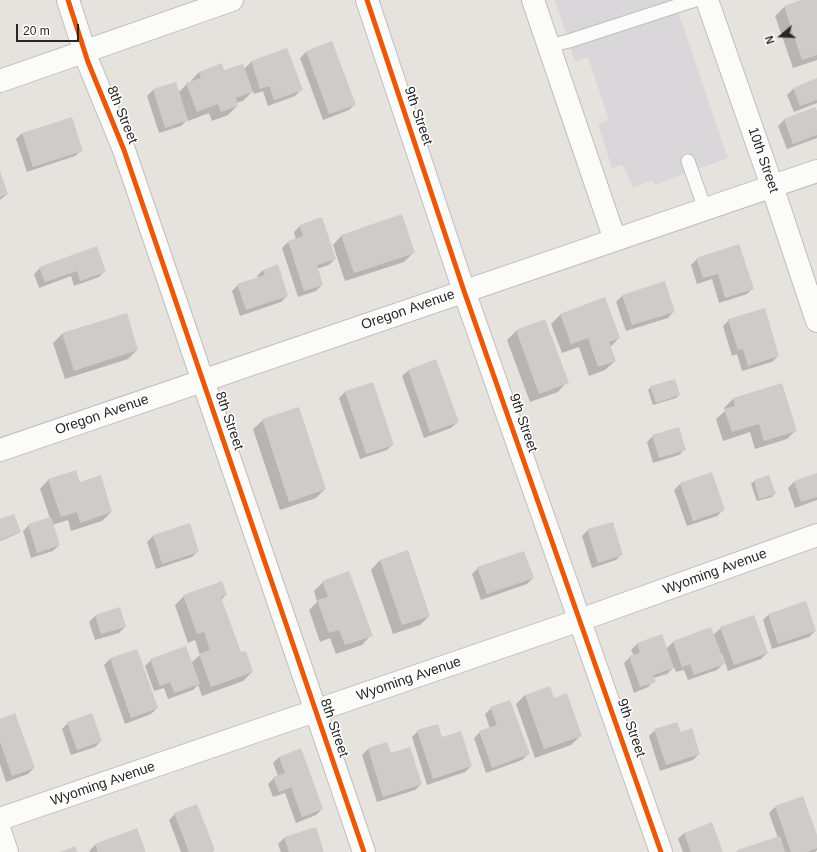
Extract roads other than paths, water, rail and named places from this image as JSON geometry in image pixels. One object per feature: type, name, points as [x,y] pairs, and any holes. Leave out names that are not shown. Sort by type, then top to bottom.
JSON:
[{"type":"street","name":"8th Street","points":[[68,0],[88,62],[124,150],[364,852]]},
{"type":"street","points":[[0,81],[232,0]]},
{"type":"street","name":"9th Street","points":[[367,0],[464,291],[661,852]]},
{"type":"street","points":[[533,0],[615,240]]},
{"type":"street","name":"10th Street","points":[[707,0],[817,321]]},
{"type":"street","name":"Oregon Avenue","points":[[0,450],[817,171]]},
{"type":"street","name":"Wyoming Avenue","points":[[0,819],[580,620],[817,535]]},
{"type":"street","points":[[0,831],[7,852]]},
{"type":"lane","points":[[548,46],[569,41],[695,0]]},
{"type":"lane","points":[[688,161],[705,209]]}]
